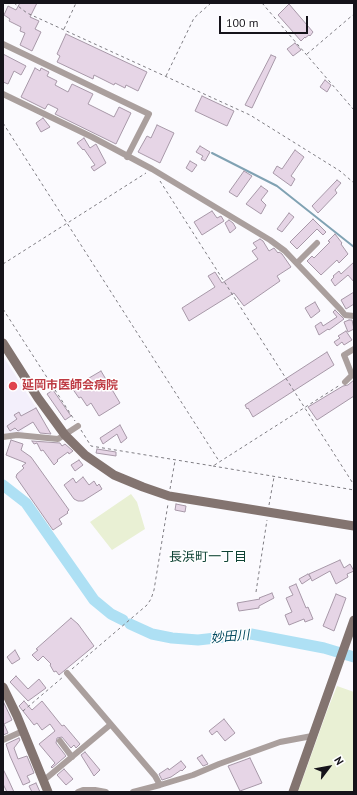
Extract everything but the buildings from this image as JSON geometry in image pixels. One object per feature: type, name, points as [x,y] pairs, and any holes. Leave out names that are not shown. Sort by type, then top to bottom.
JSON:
[{"type":"street","points":[[3,44],[149,114],[127,157]]},
{"type":"street","points":[[3,94],[92,137],[152,169],[270,240],[285,251],[297,263],[342,310],[345,316],[354,316]]},
{"type":"street","points":[[297,263],[317,242]]},
{"type":"street","points":[[3,343],[38,398],[65,435],[85,456],[114,475],[144,488],[169,496],[354,526]]},
{"type":"street","points":[[345,382],[352,375],[344,355],[354,349]]},
{"type":"street","points":[[3,437],[17,436],[58,440],[78,426]]},
{"type":"street","points":[[293,792],[354,620]]},
{"type":"street","points":[[67,673],[155,776],[160,786]]},
{"type":"street","points":[[4,688],[48,792]]},
{"type":"street","points":[[43,781],[110,725]]},
{"type":"street","points":[[3,740],[23,731]]},
{"type":"street","points":[[133,792],[160,786],[193,775],[280,742],[312,736]]},
{"type":"street","points":[[60,741],[72,757]]},
{"type":"street","points":[[78,792],[83,790],[95,790],[106,792]]},
{"type":"path","points":[[14,3],[27,13],[250,115],[340,171],[354,183]]},
{"type":"path","points":[[64,29],[76,3]]},
{"type":"path","points":[[166,76],[194,18],[211,3]]},
{"type":"path","points":[[262,3],[354,110]]},
{"type":"path","points":[[306,54],[354,14]]},
{"type":"path","points":[[3,123],[220,462]]},
{"type":"path","points":[[3,264],[152,169],[354,485]]},
{"type":"path","points":[[3,308],[91,446],[354,490]]},
{"type":"path","points":[[213,466],[345,382]]},
{"type":"path","points":[[17,716],[147,605],[151,599],[154,590],[175,460]]},
{"type":"path","points":[[256,592],[274,476]]},
{"type":"shaded area","name":"延岡市医師会病院","points":[[3,356],[42,417],[22,430],[24,433],[3,434]]},
{"type":"green space","points":[[131,494],[137,502],[145,529],[112,550],[90,522]]},
{"type":"green space","points":[[337,686],[354,692],[354,792],[298,792],[327,711]]},
{"type":"waterway","points":[[212,153],[277,186],[354,247]]},
{"type":"waterway","name":"妙田川","points":[[3,485],[26,503],[94,600],[111,614],[123,620]]},
{"type":"waterway","name":"妙田川","points":[[130,624],[152,634],[172,638],[198,640],[251,634],[324,648],[354,657]]},
{"type":"place","name":"延岡市医師会病院","points":[[13,386]]},
{"type":"district","name":"長浜町一丁目","points":[[208,557]]}]
